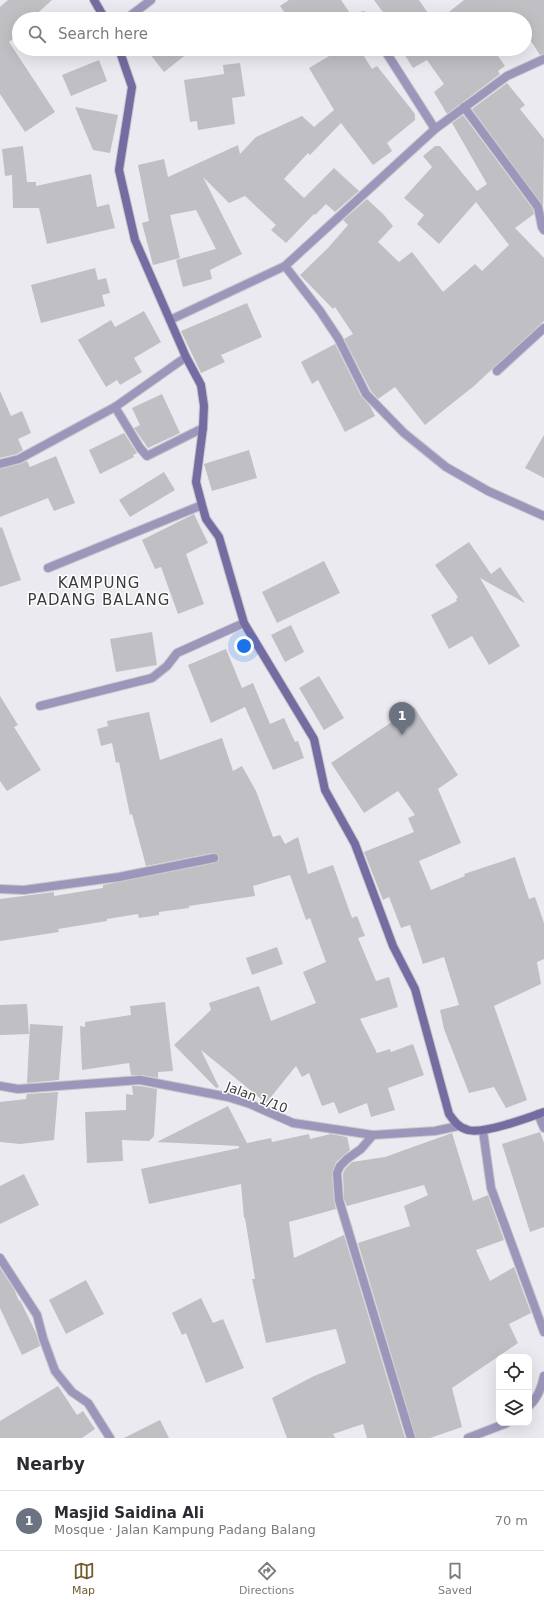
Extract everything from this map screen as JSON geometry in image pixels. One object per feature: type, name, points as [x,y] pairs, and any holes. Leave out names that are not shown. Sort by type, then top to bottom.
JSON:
[{"type":"street","points":[[94,0],[101,12]]},
{"type":"street","points":[[135,12],[151,0]]},
{"type":"street","points":[[121,56],[132,87],[119,170],[135,240],[186,357],[201,385],[204,406],[203,428],[196,482],[206,518],[219,537],[244,623],[314,739],[325,790],[355,844],[393,946],[415,989],[449,1114],[458,1126],[468,1130],[483,1131],[541,1113],[544,1128]]},
{"type":"street","points":[[388,56],[434,129]]},
{"type":"street","points":[[170,320],[285,266],[434,129],[507,76],[544,59]]},
{"type":"street","points":[[464,107],[538,207],[544,230]]},
{"type":"street","points":[[285,266],[320,311],[338,338],[366,394],[404,433],[446,467],[488,491],[544,516]]},
{"type":"street","points":[[497,371],[544,328]]},
{"type":"street","points":[[0,464],[19,459],[115,407],[186,357]]},
{"type":"street","points":[[115,407],[140,448],[147,456],[203,428]]},
{"type":"street","points":[[48,568],[202,505]]},
{"type":"street","points":[[40,706],[152,678],[167,666],[177,654],[244,623]]},
{"type":"street","points":[[0,889],[24,890],[119,877],[214,858]]},
{"type":"street","name":"Jalan 1/10","points":[[0,1086],[18,1089],[140,1080],[228,1097],[250,1104],[293,1123],[373,1135],[436,1131],[458,1126]]},
{"type":"street","points":[[483,1131],[491,1188],[544,1332]]},
{"type":"street","points":[[373,1135],[361,1150],[347,1159],[340,1166],[337,1173],[338,1200],[411,1438]]},
{"type":"street","points":[[0,1258],[37,1315],[43,1338],[55,1371],[72,1392],[88,1404],[110,1438]]},
{"type":"street","points":[[532,1404],[544,1381]]},
{"type":"street","points":[[468,1438],[499,1426]]},
{"type":"building","points":[[8,0],[52,0],[39,12],[12,12],[12,40],[9,42],[12,47],[12,56],[18,56],[55,112],[25,132],[0,94],[0,7]]},
{"type":"building","points":[[289,0],[341,0],[349,12],[284,12],[280,6]]},
{"type":"building","points":[[374,0],[419,0],[427,12],[383,12]]},
{"type":"building","points":[[464,0],[544,0],[544,54],[540,55],[532,43],[532,12],[449,12]]},
{"type":"building","points":[[151,56],[184,56],[164,72]]},
{"type":"building","points":[[329,56],[364,56],[372,69],[377,66],[415,114],[415,120],[387,143],[392,151],[373,165],[341,123],[310,155],[308,153],[284,179],[304,198],[334,168],[359,191],[335,212],[326,204],[315,215],[314,214],[286,243],[271,230],[276,225],[245,196],[229,203],[203,177],[242,254],[210,270],[212,279],[183,287],[176,260],[216,249],[196,210],[170,215],[180,258],[153,265],[142,223],[149,221],[138,165],[164,159],[168,177],[238,145],[240,154],[256,137],[302,116],[314,127],[334,110],[309,68]]},
{"type":"building","points":[[405,56],[498,56],[505,66],[498,71],[500,74],[447,114],[434,92],[444,84],[427,60],[413,68]]},
{"type":"building","points":[[99,60],[107,81],[71,96],[62,75]]},
{"type":"building","points":[[240,63],[245,96],[232,98],[235,124],[198,130],[197,121],[190,122],[184,80],[224,74],[223,65]]},
{"type":"building","points":[[507,83],[525,105],[520,109],[544,139],[543,206],[472,109]]},
{"type":"building","points":[[75,107],[118,115],[110,153],[93,150]]},
{"type":"building","points":[[463,115],[533,209],[534,214],[515,228],[544,258],[544,321],[474,386],[425,425],[395,387],[378,399],[371,391],[344,339],[353,334],[335,307],[333,309],[300,275],[328,248],[348,225],[343,220],[367,199],[393,226],[378,242],[399,262],[412,252],[443,292],[475,264],[482,271],[509,245],[476,202],[439,244],[417,224],[424,215],[404,198],[432,167],[423,156],[435,146],[440,146],[477,191],[487,184],[452,123]]},
{"type":"building","points":[[23,146],[27,182],[36,182],[36,186],[91,174],[97,207],[109,204],[115,228],[47,244],[39,208],[13,208],[12,175],[5,176],[2,149]]},
{"type":"building","points":[[95,268],[98,280],[106,278],[110,293],[102,295],[105,306],[41,323],[31,285]]},
{"type":"building","points":[[247,303],[262,337],[221,355],[225,362],[201,373],[181,331]]},
{"type":"building","points":[[144,311],[161,342],[134,358],[142,372],[120,385],[117,380],[106,387],[78,340],[111,320],[115,327]]},
{"type":"building","points":[[335,344],[361,396],[370,406],[375,416],[345,432],[318,380],[312,384],[301,362]]},
{"type":"building","points":[[0,391],[11,416],[22,411],[31,433],[18,439],[23,450],[17,454],[0,458]]},
{"type":"building","points":[[162,394],[180,433],[148,448],[134,428],[140,425],[132,408]]},
{"type":"building","points":[[124,433],[137,453],[133,455],[134,457],[100,474],[89,450]]},
{"type":"building","points":[[544,435],[544,478],[525,468]]},
{"type":"building","points":[[249,450],[257,478],[212,491],[204,464]]},
{"type":"building","points":[[56,456],[75,503],[54,511],[48,498],[0,517],[0,469],[27,461],[30,467]]},
{"type":"building","points":[[164,472],[175,490],[130,517],[119,500]]},
{"type":"building","points":[[194,514],[208,543],[186,554],[204,604],[178,614],[161,567],[155,569],[142,540]]},
{"type":"building","points":[[2,527],[21,580],[0,587],[0,528]]},
{"type":"building","points":[[469,542],[491,574],[500,567],[525,603],[480,578],[520,646],[489,665],[472,636],[449,649],[431,615],[457,601],[456,599],[458,597],[435,565]]},
{"type":"building","points":[[324,561],[340,593],[277,623],[262,592]]},
{"type":"building","points":[[291,625],[304,652],[285,662],[271,635]]},
{"type":"building","points":[[152,632],[157,665],[116,672],[110,639]]},
{"type":"building","points":[[226,649],[242,688],[253,683],[270,724],[284,718],[295,742],[298,741],[304,758],[273,770],[245,707],[211,723],[188,665]]},
{"type":"building","points":[[319,676],[344,718],[324,730],[299,688]]},
{"type":"building","points":[[0,696],[18,725],[14,727],[41,770],[7,791],[0,781]]},
{"type":"building","points":[[414,707],[458,775],[438,789],[461,843],[419,861],[431,890],[465,876],[464,874],[515,857],[529,899],[535,897],[544,923],[544,959],[537,962],[541,984],[494,1006],[527,1100],[506,1108],[494,1087],[469,1093],[444,1029],[440,1010],[459,1005],[444,957],[423,964],[410,925],[401,928],[389,897],[383,900],[364,852],[414,832],[408,818],[415,815],[398,791],[364,813],[331,763]]},
{"type":"building","points":[[149,712],[160,760],[222,738],[233,771],[242,766],[256,791],[273,837],[280,835],[285,844],[298,837],[308,874],[333,865],[352,918],[357,916],[365,936],[358,938],[376,981],[389,977],[398,1007],[360,1019],[377,1053],[390,1049],[391,1052],[413,1044],[424,1075],[388,1088],[395,1110],[371,1117],[367,1103],[339,1114],[334,1102],[322,1106],[309,1073],[302,1077],[296,1066],[266,1103],[201,1050],[219,1087],[216,1088],[174,1045],[211,1010],[209,1003],[259,986],[271,1021],[316,1003],[303,972],[326,962],[310,918],[306,920],[290,875],[253,886],[255,896],[189,906],[189,908],[159,912],[159,915],[139,918],[138,914],[107,919],[107,921],[58,929],[59,932],[0,941],[0,899],[54,892],[54,896],[103,888],[103,885],[215,863],[219,860],[218,855],[213,853],[146,866],[132,814],[130,815],[119,762],[116,763],[112,743],[101,746],[97,729],[108,726],[107,721]]},
{"type":"building","points":[[277,947],[283,964],[252,975],[246,958]]},
{"type":"building","points":[[165,1002],[173,1071],[158,1072],[158,1078],[131,1075],[129,1063],[82,1070],[80,1026],[85,1027],[85,1022],[131,1015],[130,1006]]},
{"type":"building","points":[[27,1004],[29,1034],[0,1035],[0,1005]]},
{"type":"building","points":[[30,1024],[63,1026],[59,1080],[27,1083]]},
{"type":"building","points":[[132,1086],[157,1089],[154,1136],[149,1141],[122,1140],[123,1161],[87,1163],[85,1112],[126,1110],[126,1094],[133,1095]]},
{"type":"building","points":[[58,1092],[54,1140],[20,1144],[0,1142],[0,1102],[26,1099],[27,1094]]},
{"type":"building","points":[[228,1106],[247,1143],[271,1138],[272,1142],[309,1134],[310,1139],[331,1134],[347,1137],[350,1150],[336,1162],[332,1173],[336,1209],[289,1222],[294,1258],[344,1235],[405,1438],[367,1438],[363,1424],[333,1434],[335,1438],[287,1438],[272,1398],[314,1376],[346,1363],[336,1329],[266,1343],[252,1279],[255,1279],[244,1218],[241,1184],[149,1204],[141,1169],[239,1148],[239,1146],[157,1142]]},
{"type":"building","points":[[540,1132],[544,1143],[544,1227],[530,1232],[502,1144]]},
{"type":"building","points":[[452,1133],[473,1201],[488,1195],[504,1240],[476,1250],[490,1281],[514,1267],[531,1313],[509,1324],[518,1343],[502,1354],[496,1354],[496,1358],[452,1388],[462,1427],[430,1438],[416,1438],[358,1243],[410,1226],[404,1206],[428,1195],[424,1185],[347,1206],[344,1199],[343,1174],[345,1169],[352,1162],[385,1157]]},
{"type":"building","points":[[24,1174],[39,1205],[0,1224],[0,1186]]},
{"type":"building","points":[[0,1268],[14,1289],[19,1301],[20,1300],[36,1333],[40,1346],[22,1355],[0,1308]]},
{"type":"building","points":[[86,1280],[104,1314],[66,1334],[49,1300]]},
{"type":"building","points":[[201,1298],[213,1323],[223,1319],[244,1368],[206,1383],[186,1333],[182,1335],[172,1313]]},
{"type":"building","points":[[58,1386],[77,1415],[83,1411],[95,1429],[82,1438],[0,1438],[0,1421]]},
{"type":"building","points":[[160,1420],[169,1438],[124,1438]]},
{"type":"place","name":"Masjid Saidina Ali","points":[[402,735]]},
{"type":"district","name":"KAMPUNG PADANG BALANG","points":[[99,592]]}]
